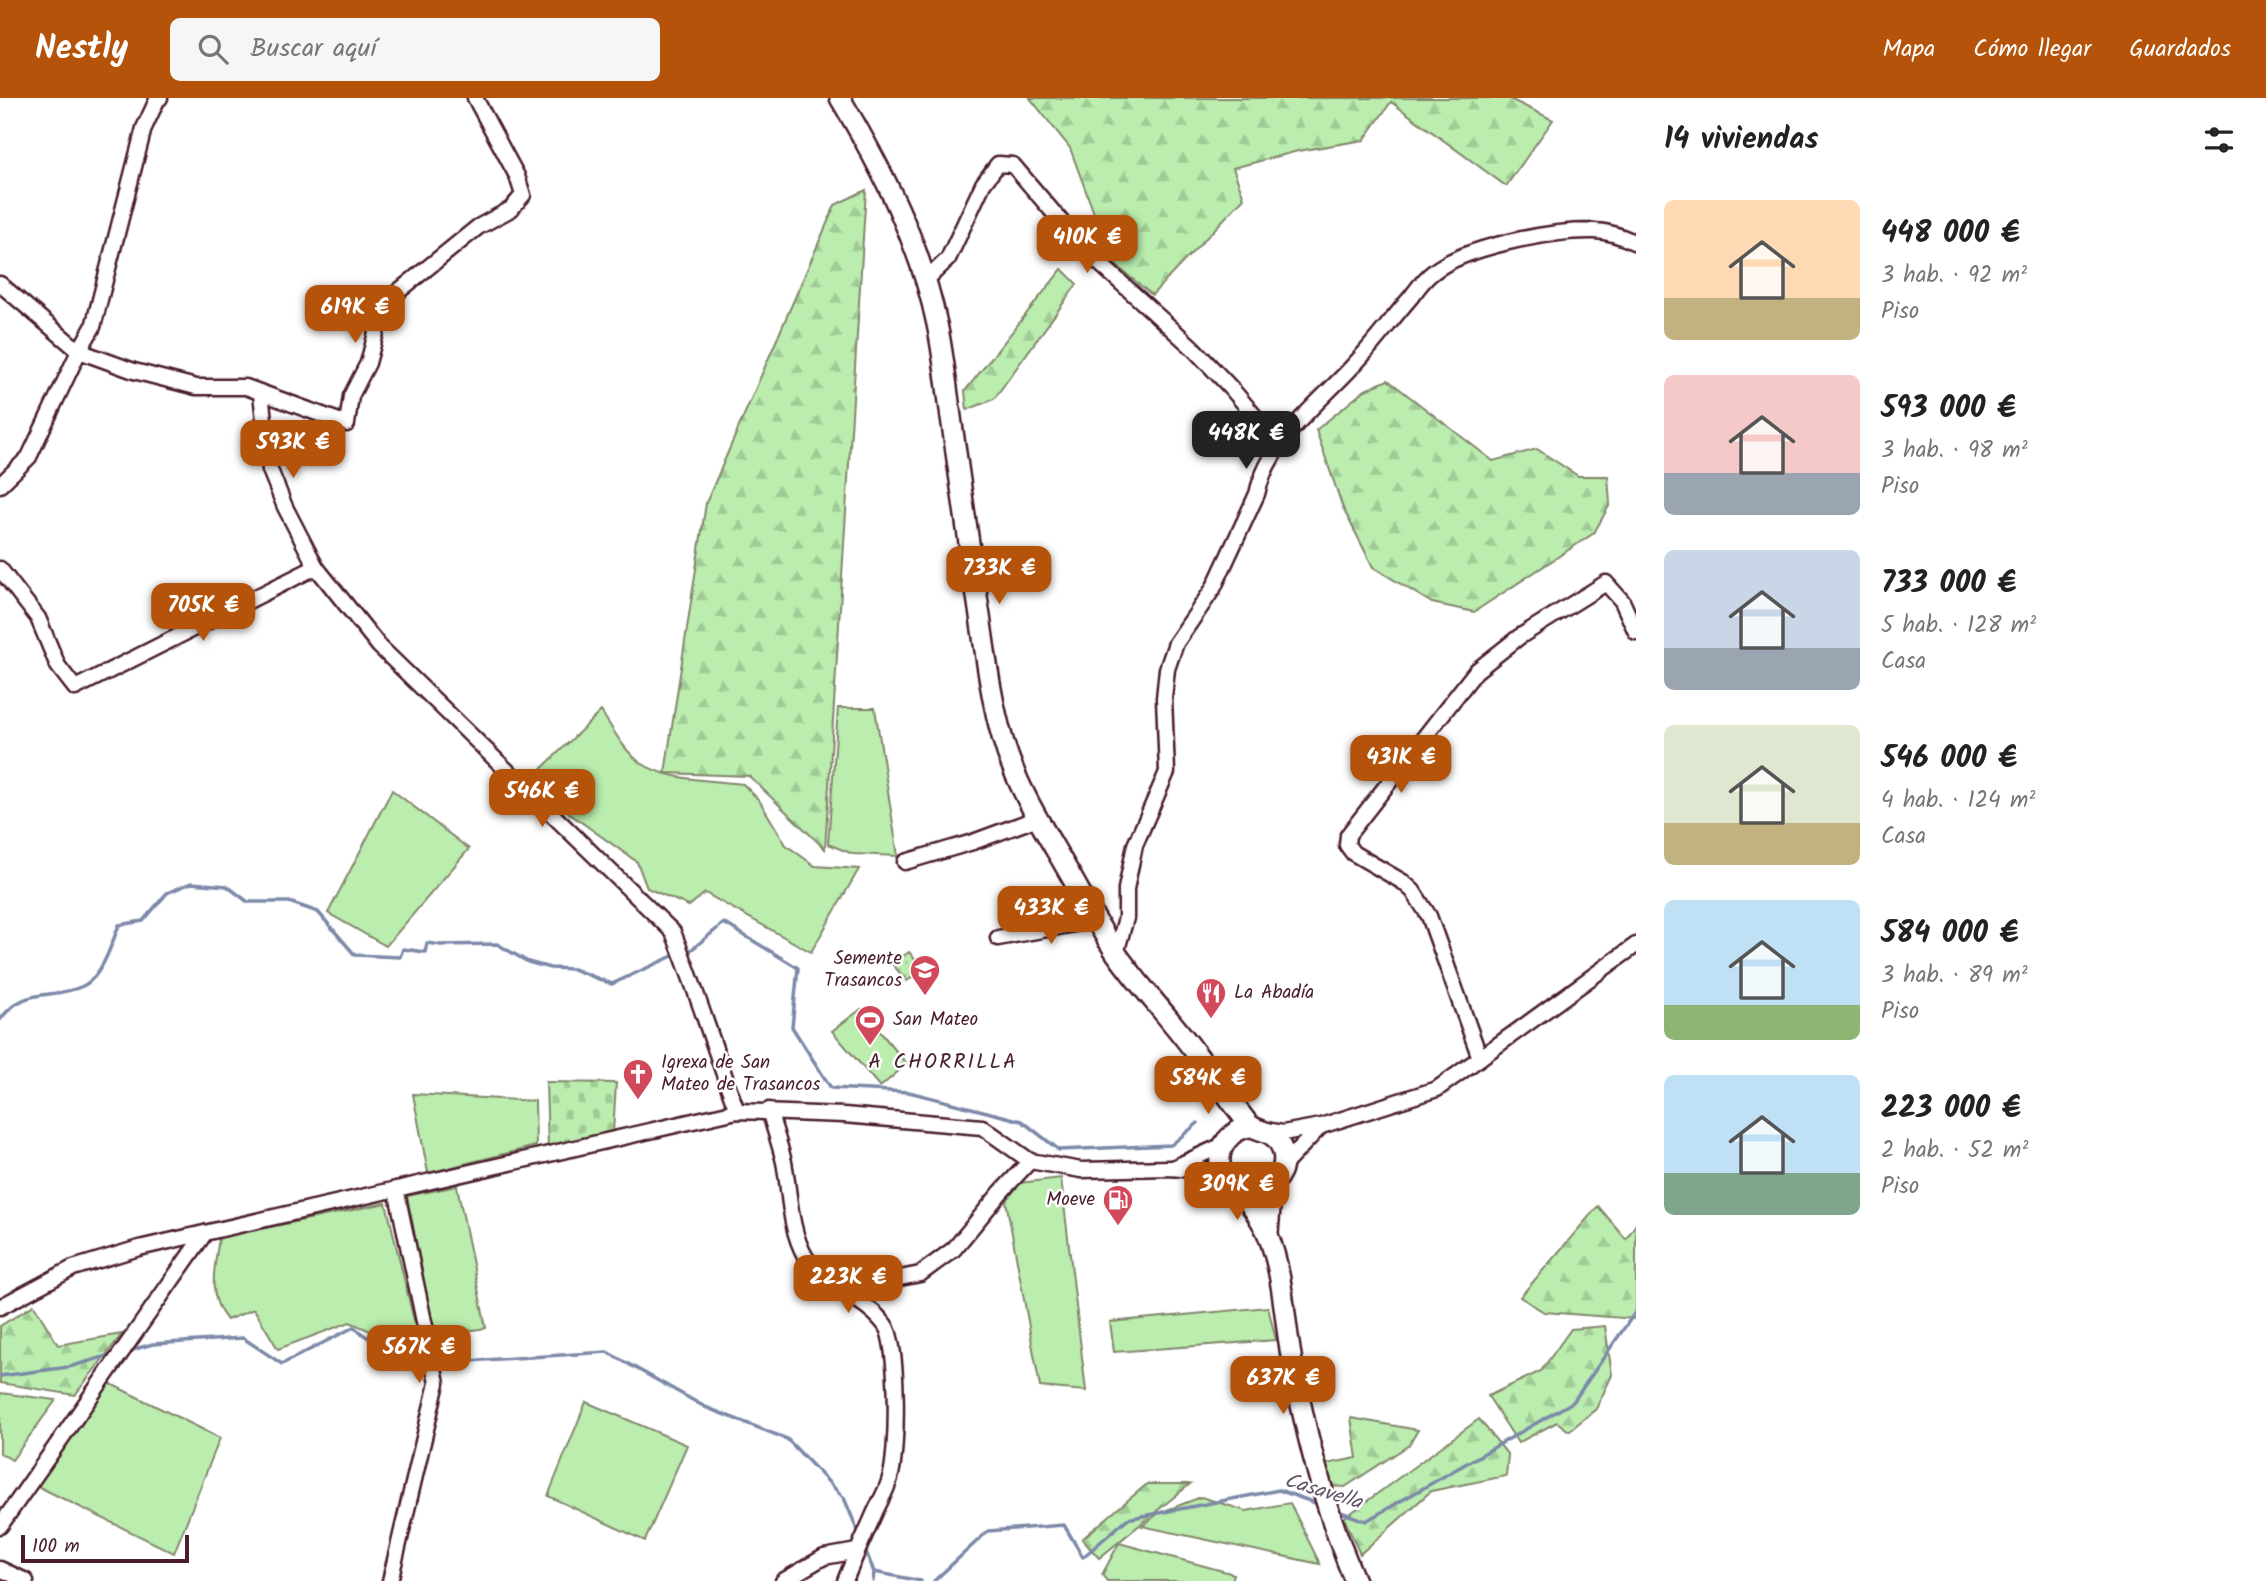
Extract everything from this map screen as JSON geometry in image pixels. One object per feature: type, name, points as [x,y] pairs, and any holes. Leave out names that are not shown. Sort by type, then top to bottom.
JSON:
[{"type":"main road","points":[[840,98],[884,178],[916,249],[937,325],[995,709],[1004,744],[1038,818],[1116,953],[1226,1094],[1256,1128],[1277,1139],[1284,1156],[1283,1166],[1272,1184],[1251,1191],[1233,1184]]},
{"type":"main road","points":[[1226,1094],[1226,1141],[1220,1162],[1268,1233]]},
{"type":"main road","points":[[1226,1141],[1236,1131],[1256,1128]]},
{"type":"main road","points":[[1272,1184],[1268,1233],[1278,1274],[1293,1367],[1313,1462],[1335,1535],[1355,1581]]},
{"type":"street","points":[[0,284],[79,351],[134,371],[196,387],[246,387],[347,424],[351,396],[368,363],[384,303],[478,227],[512,209],[523,195],[517,176],[475,98]]},
{"type":"street","points":[[0,485],[29,457],[93,327],[144,128],[159,99]]},
{"type":"street","points":[[925,281],[948,259],[983,184],[998,164],[1013,165],[1087,252],[1192,346],[1231,387],[1279,445]]},
{"type":"street","points":[[1116,953],[1126,918],[1126,889],[1135,845],[1167,772],[1164,698],[1167,669],[1176,643],[1213,589],[1257,494],[1260,481],[1279,445],[1290,430],[1353,366],[1431,273],[1456,258],[1539,236],[1591,230],[1620,235],[1636,243]]},
{"type":"street","points":[[261,394],[270,470],[285,507],[316,567],[379,646],[673,932],[695,986],[737,1111]]},
{"type":"street","points":[[0,569],[38,618],[58,666],[75,688],[316,567]]},
{"type":"street","points":[[1479,1058],[1429,916],[1413,891],[1403,882],[1353,853],[1347,845],[1348,835],[1476,671],[1519,637],[1606,583],[1622,601],[1636,632]]},
{"type":"street","points":[[905,862],[973,842],[1038,818]]},
{"type":"street","points":[[998,938],[1097,920]]},
{"type":"street","points":[[1256,1128],[1283,1133],[1321,1126],[1437,1089],[1636,945]]},
{"type":"street","points":[[769,1110],[783,1160],[794,1226],[804,1255],[832,1284],[880,1318],[888,1329],[895,1378],[894,1457],[891,1478],[845,1581]]},
{"type":"street","points":[[0,1307],[73,1268],[139,1248],[737,1111],[769,1110],[982,1127],[1030,1161],[1081,1170],[1170,1168],[1205,1171],[1233,1184]]},
{"type":"street","points":[[1283,1166],[1321,1126]]},
{"type":"street","points":[[1170,1168],[1226,1141]]},
{"type":"street","points":[[851,1296],[870,1284],[920,1274],[954,1249],[1030,1161]]},
{"type":"street","points":[[390,1581],[438,1383],[396,1189]]},
{"type":"street","points":[[0,1526],[205,1233]]},
{"type":"street","points":[[783,1581],[824,1557],[860,1544]]},
{"type":"street","points":[[0,1569],[26,1581]]},
{"type":"green space","points":[[1030,98],[1508,98],[1553,120],[1506,186],[1391,102],[1364,140],[1298,151],[1233,168],[1244,198],[1152,295],[1112,262],[1070,148]]},
{"type":"green space","points":[[866,190],[825,849],[749,776],[665,773],[706,503],[835,205]]},
{"type":"green space","points":[[1062,269],[1077,284],[994,399],[967,410],[965,391]]},
{"type":"green space","points":[[1388,380],[1493,461],[1537,449],[1578,476],[1608,476],[1610,504],[1594,533],[1474,612],[1432,603],[1373,567],[1343,508],[1316,430],[1365,390]]},
{"type":"green space","points":[[838,708],[875,708],[898,856],[853,854],[828,844]]},
{"type":"green space","points":[[601,711],[624,746],[641,763],[677,776],[743,784],[759,800],[786,845],[815,866],[859,869],[811,952],[705,893],[689,906],[647,888],[637,862],[570,814],[535,775]]},
{"type":"green space","points":[[392,790],[469,849],[386,946],[328,913]]},
{"type":"green space","points":[[909,952],[923,969],[907,981],[892,964]]},
{"type":"green space","name":"San Mateo","points":[[861,1009],[907,1064],[880,1087],[832,1031]]},
{"type":"green space","points":[[546,1082],[616,1083],[613,1133],[548,1147]]},
{"type":"green space","points":[[413,1094],[535,1101],[536,1146],[428,1173]]},
{"type":"green space","points":[[1061,1178],[1086,1391],[1040,1387],[1006,1201],[1019,1183]]},
{"type":"green space","points":[[457,1186],[486,1328],[435,1336],[407,1196]]},
{"type":"green space","points":[[386,1203],[416,1329],[377,1334],[350,1322],[278,1349],[254,1309],[227,1320],[220,1310],[214,1291],[219,1238]]},
{"type":"green space","points":[[1598,1206],[1626,1239],[1636,1224],[1636,1319],[1544,1312],[1520,1297]]},
{"type":"green space","points":[[34,1305],[58,1345],[122,1334],[75,1395],[0,1383],[0,1326]]},
{"type":"green space","points":[[1268,1307],[1276,1340],[1114,1352],[1110,1322]]},
{"type":"green space","points":[[1605,1326],[1612,1375],[1596,1409],[1569,1431],[1557,1422],[1518,1443],[1488,1396],[1541,1371],[1571,1329]]},
{"type":"green space","points":[[109,1383],[220,1438],[174,1553],[35,1485]]},
{"type":"green space","points":[[0,1393],[56,1400],[12,1460],[0,1453]]},
{"type":"green space","points":[[586,1402],[687,1445],[645,1541],[548,1496]]},
{"type":"green space","points":[[1351,1418],[1418,1430],[1409,1445],[1345,1487],[1329,1486],[1326,1464],[1357,1458]]},
{"type":"green space","points":[[1479,1419],[1508,1455],[1506,1476],[1431,1491],[1360,1554],[1344,1518]]},
{"type":"green space","points":[[1147,1484],[1190,1484],[1099,1558],[1082,1539]]},
{"type":"green space","points":[[1201,1497],[1246,1511],[1290,1503],[1320,1564],[1142,1526],[1159,1513]]},
{"type":"green space","points":[[1119,1543],[1234,1574],[1232,1581],[1107,1581],[1102,1575]]},
{"type":"waterway","points":[[0,1020],[19,1002],[71,990],[90,982],[106,959],[119,925],[143,921],[167,893],[191,883],[227,886],[248,902],[289,902],[318,912],[355,955],[400,957],[403,949],[425,952],[427,943],[497,944],[528,962],[550,968],[573,969],[612,984],[677,954]]},
{"type":"waterway","points":[[685,952],[724,923],[798,968],[792,1027],[831,1088],[909,1092],[1022,1121],[1059,1150],[1171,1145],[1198,1123]]},
{"type":"waterway","name":"Casavella","points":[[1335,1510],[1366,1521],[1573,1402],[1636,1311]]},
{"type":"waterway","points":[[128,1351],[153,1344],[243,1338],[282,1364],[354,1327],[388,1348],[427,1357]]},
{"type":"waterway","points":[[435,1358],[469,1361],[607,1352],[705,1407],[787,1439],[844,1498],[860,1536]]},
{"type":"waterway","points":[[0,1376],[69,1367],[114,1354]]},
{"type":"waterway","name":"Casavella","points":[[934,1581],[988,1531],[1064,1525],[1083,1557],[1127,1519],[1279,1490],[1318,1504]]},
{"type":"waterway","points":[[864,1547],[874,1572],[873,1581]]},
{"type":"waterway","name":"Casavella","points":[[874,1572],[921,1581]]},
{"type":"place","name":"Semente Trasancos","points":[[925,997]]},
{"type":"place","name":"La Abadía","points":[[1211,1020]]},
{"type":"place","name":"San Mateo","points":[[870,1047]]},
{"type":"place","name":"Igrexa de San Mateo de Trasancos","points":[[638,1101]]},
{"type":"place","name":"Moeve","points":[[1118,1227]]},
{"type":"district","name":"A CHORRILLA","points":[[943,1062]]}]
